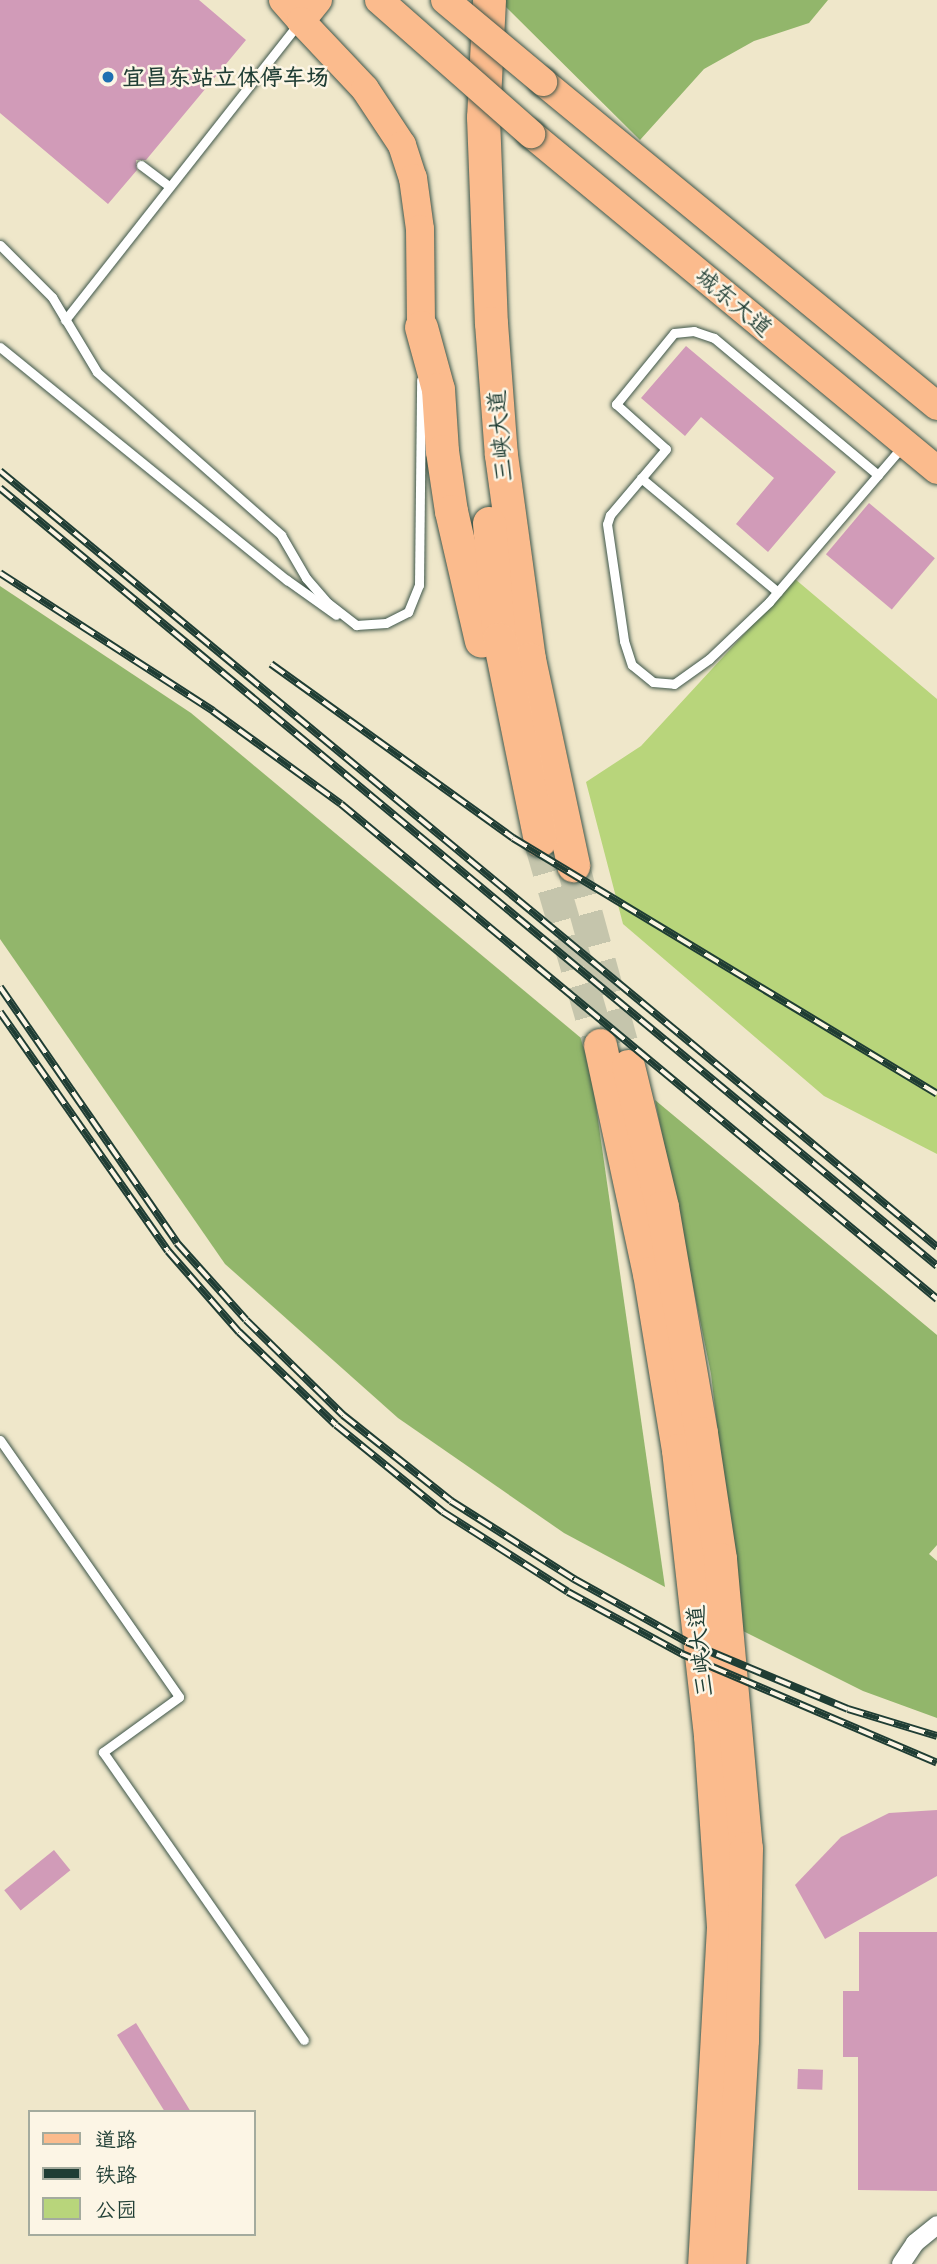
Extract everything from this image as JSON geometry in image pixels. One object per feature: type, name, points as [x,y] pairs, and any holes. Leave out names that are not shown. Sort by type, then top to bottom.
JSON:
[{"type":"highway","name":"三峡大道","points":[[421,327],[438,389],[442,451],[451,511],[503,742],[540,840],[499,639],[470,316],[463,114],[469,0]]},
{"type":"highway","name":"三峡大道","points":[[489,0],[483,117],[491,323],[501,455],[528,659],[573,865]]},
{"type":"highway","name":"三峡大道","points":[[600,1045],[649,1273],[678,1450],[710,1736],[723,1927],[704,2264]]},
{"type":"highway","name":"三峡大道","points":[[628,1066],[662,1207],[705,1458],[720,1559],[746,1848],[741,2066],[729,2264]]},
{"type":"main road","points":[[283,0],[309,11],[384,113],[402,145],[412,178],[420,229],[421,327]]},
{"type":"main road","name":"城东大道","points":[[379,0],[531,134],[937,470]]},
{"type":"main road","points":[[444,0],[937,406]]},
{"type":"street","points":[[901,2264],[915,2243],[937,2225]]},
{"type":"lane","points":[[65,320],[309,11]]},
{"type":"lane","points":[[141,165],[169,186]]},
{"type":"lane","points":[[0,245],[51,297],[97,372],[281,535],[306,578],[328,603],[356,625]]},
{"type":"lane","points":[[0,347],[287,580],[325,609],[356,625],[386,623],[408,612],[419,585],[422,564],[421,327]]},
{"type":"lane","points":[[878,475],[714,338],[694,331],[674,332],[616,404],[666,449],[610,515],[607,524],[624,641],[632,665],[653,682],[674,684],[709,659],[778,592],[878,475],[905,443]]},
{"type":"lane","points":[[640,478],[778,592]]},
{"type":"lane","points":[[0,1440],[179,1697],[103,1752],[304,2040]]},
{"type":"green space","points":[[499,0],[828,0],[809,23],[754,41],[704,69],[640,140]]},
{"type":"green space","points":[[795,579],[937,699],[937,1154],[824,1096],[623,924],[586,782],[641,746]]},
{"type":"green space","points":[[0,586],[191,713],[587,1043],[665,1587],[564,1533],[398,1418],[225,1264],[0,939]]},
{"type":"green space","points":[[655,1100],[937,1335],[937,1545],[929,1554],[937,1561],[937,1718],[863,1691],[741,1630],[711,1374]]},
{"type":"building","name":"宜昌东站立体停车场","points":[[0,0],[199,0],[246,40],[146,160],[136,160],[137,170],[108,204],[0,113]]},
{"type":"building","points":[[686,346],[836,472],[768,552],[736,524],[774,478],[701,417],[685,436],[641,398]]},
{"type":"building","points":[[869,503],[935,558],[892,610],[826,554]]},
{"type":"building","points":[[937,1810],[937,1876],[825,1939],[795,1885],[841,1837],[889,1813]]},
{"type":"building","points":[[54,1850],[70,1870],[21,1910],[4,1890]]},
{"type":"building","points":[[859,1932],[937,1932],[937,2191],[858,2190],[858,2057],[843,2057],[843,1991],[859,1991]]},
{"type":"building","points":[[136,2023],[190,2110],[164,2110],[117,2035]]},
{"type":"building","points":[[798,2069],[823,2070],[822,2090],[797,2089]]},
{"type":"tunnel","points":[[540,840],[600,1045]]},
{"type":"tunnel","points":[[573,865],[628,1066]]},
{"type":"railway","points":[[0,471],[937,1247]]},
{"type":"railway","points":[[0,488],[937,1266]]},
{"type":"railway","points":[[0,573],[213,711],[341,804],[937,1299]]},
{"type":"railway","points":[[271,664],[513,838],[937,1094]]},
{"type":"railway","points":[[0,987],[177,1243],[246,1320],[343,1415],[451,1501],[574,1579],[687,1642],[848,1709],[937,1736]]},
{"type":"railway","points":[[0,1012],[168,1251],[239,1332],[336,1425],[443,1512],[568,1592],[682,1654],[937,1763]]},
{"type":"place","name":"宜昌东站立体停车场","points":[[108,77]]}]
